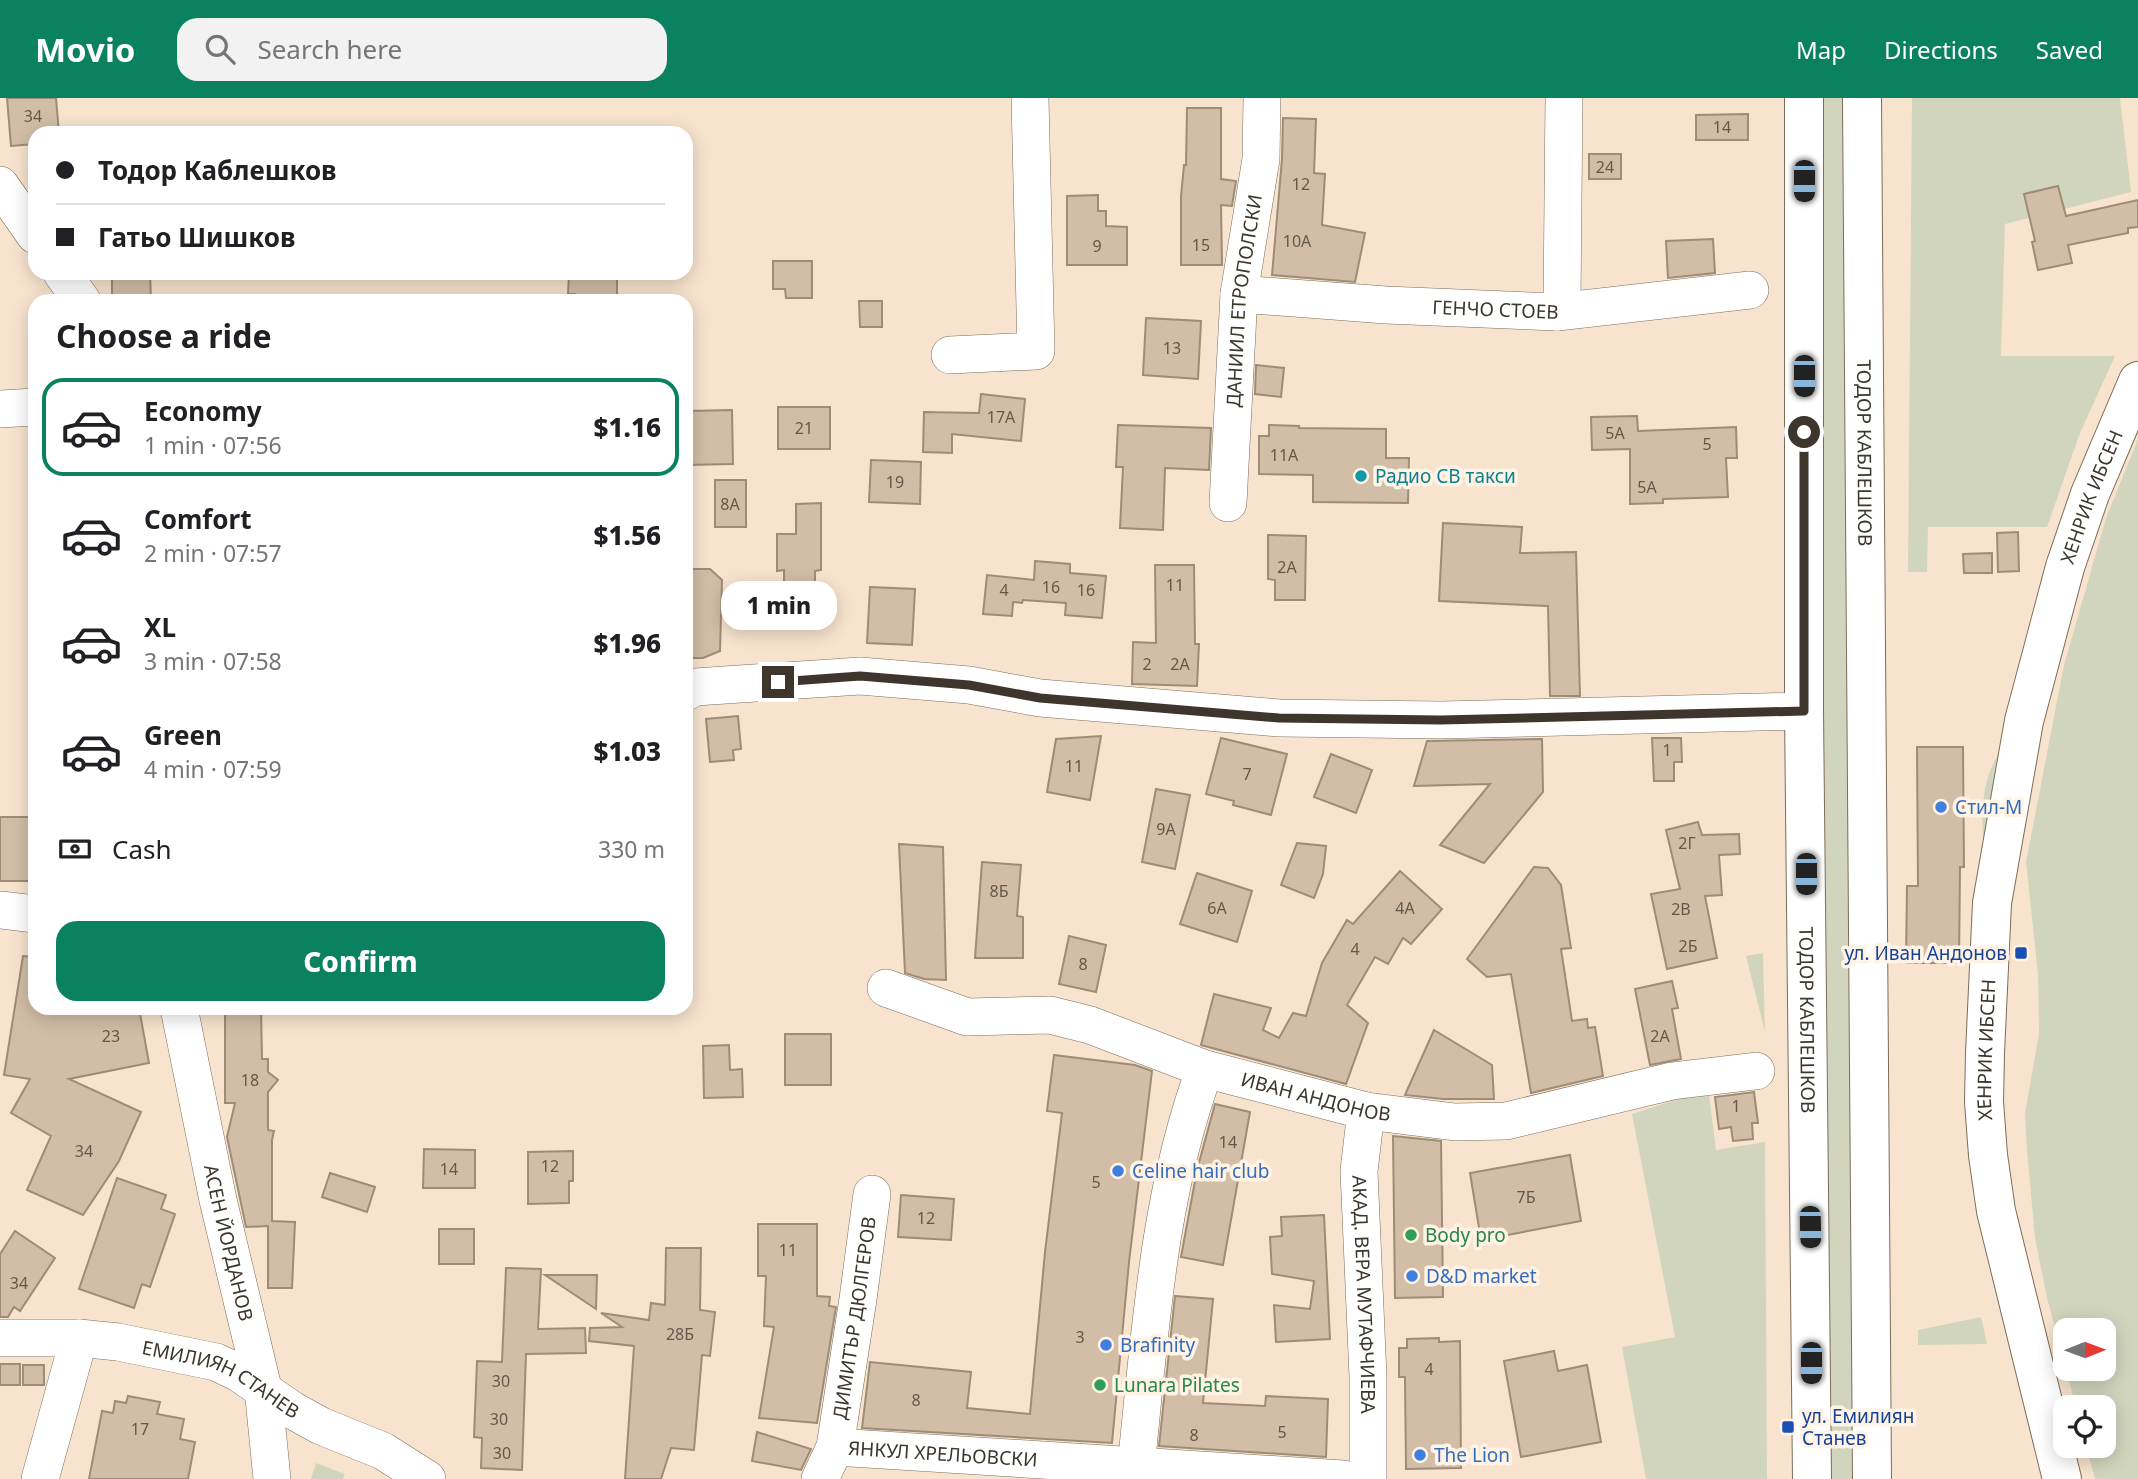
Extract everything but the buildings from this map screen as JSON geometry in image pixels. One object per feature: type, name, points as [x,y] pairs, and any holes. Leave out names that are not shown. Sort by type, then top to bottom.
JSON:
[{"type":"main road","name":"ТОДОР КАБЛЕШКОВ","points":[[1804,98],[1804,711],[1812,1479]]},
{"type":"main road","name":"ТОДОР КАБЛЕШКОВ","points":[[1862,98],[1872,1479]]},
{"type":"main road","name":"ХЕНРИК ИБСЕН","points":[[2062,1479],[1996,1211],[1988,1155],[1985,1065],[1991,918],[2024,721],[2065,566],[2090,494],[2138,382]]},
{"type":"street","points":[[950,355],[1036,351],[1030,98]]},
{"type":"street","name":"ДАНИИЛ ЕТРОПОЛСКИ","points":[[1228,503],[1239,295],[1261,159],[1262,98]]},
{"type":"street","points":[[1557,312],[1562,303],[1564,98]]},
{"type":"street","points":[[0,185],[28,225]]},
{"type":"street","name":"ГЕНЧО СТОЕВ","points":[[1239,295],[1386,305],[1557,312],[1750,290]]},
{"type":"street","points":[[0,409],[28,407]]},
{"type":"street","points":[[693,688],[860,676],[969,685],[1040,698],[1279,718],[1441,720],[1804,711]]},
{"type":"street","points":[[0,910],[28,913]]},
{"type":"street","name":"ИВАН АНДОНОВ","points":[[886,988],[967,1017],[1050,1015],[1090,1025],[1205,1069],[1366,1111],[1455,1122],[1506,1121],[1672,1081],[1756,1071]]},
{"type":"street","name":"АСЕН ЙОРДАНОВ","points":[[180,1015],[218,1200],[263,1388],[272,1479]]},
{"type":"street","points":[[1136,1467],[1156,1276],[1189,1112],[1205,1069]]},
{"type":"street","name":"АКАД. ВЕРА МУТАФЧИЕВА","points":[[1366,1111],[1359,1171],[1368,1377],[1368,1479]]},
{"type":"street","name":"ДИМИТЪР ДЮЛГЕРОВ","points":[[828,1463],[859,1299],[872,1194]]},
{"type":"street","name":"ЕМИЛИЯН СТАНЕВ","points":[[0,1338],[79,1338],[118,1342],[216,1362],[263,1388],[292,1410],[321,1426],[383,1451],[426,1479]]},
{"type":"street","points":[[40,1479],[79,1338]]},
{"type":"street","name":"ЯНКУЛ ХРЕЛЬОВСКИ","points":[[828,1463],[1070,1471],[1136,1467],[1343,1479]]},
{"type":"green space","points":[[1821,98],[1849,98],[1854,1479],[1828,1479],[1828,1083],[1819,650]]},
{"type":"green space","points":[[1912,98],[2120,98],[2131,192],[2005,224],[2001,356],[2115,356],[2080,433],[2047,527],[1928,527],[1927,572],[1908,572]]},
{"type":"green space","points":[[2138,439],[2138,1479],[2095,1479],[2089,1458],[2116,1458],[2116,1395],[2073,1395],[2069,1381],[2116,1381],[2116,1318],[2053,1318],[2053,1320],[2035,1238],[2025,1113],[2039,1034],[2038,974],[2026,862],[2064,665],[2106,518]]},
{"type":"green space","points":[[2003,748],[1984,850],[1982,823],[1986,784],[1995,759]]},
{"type":"green space","points":[[1763,953],[1765,1032],[1746,956]]},
{"type":"green space","points":[[1709,1094],[1716,1150],[1765,1142],[1767,1479],[1646,1479],[1622,1347],[1675,1337],[1632,1114],[1678,1099]]},
{"type":"green space","points":[[1981,1317],[1987,1344],[1918,1345],[1918,1330]]},
{"type":"green space","points":[[316,1463],[345,1474],[343,1479],[311,1479]]},
{"type":"place","name":"Радио СВ такси","points":[[1361,476]]},
{"type":"place","name":"Стил-М","points":[[1941,807]]},
{"type":"place","name":"ул. Иван Андонов","points":[[2021,953]]},
{"type":"place","name":"Celine hair club","points":[[1118,1171]]},
{"type":"place","name":"Body pro","points":[[1411,1235]]},
{"type":"place","name":"D&D market","points":[[1412,1276]]},
{"type":"place","name":"Brafinity","points":[[1106,1345]]},
{"type":"place","name":"Lunara Pilates","points":[[1100,1385]]},
{"type":"place","name":"ул. Емилиян Станев","points":[[1788,1427]]},
{"type":"place","name":"The Lion","points":[[1420,1455]]},
{"type":"route","points":[[778,682],[860,676],[969,685],[1040,698],[1279,718],[1441,720],[1804,711],[1804,432]]}]
